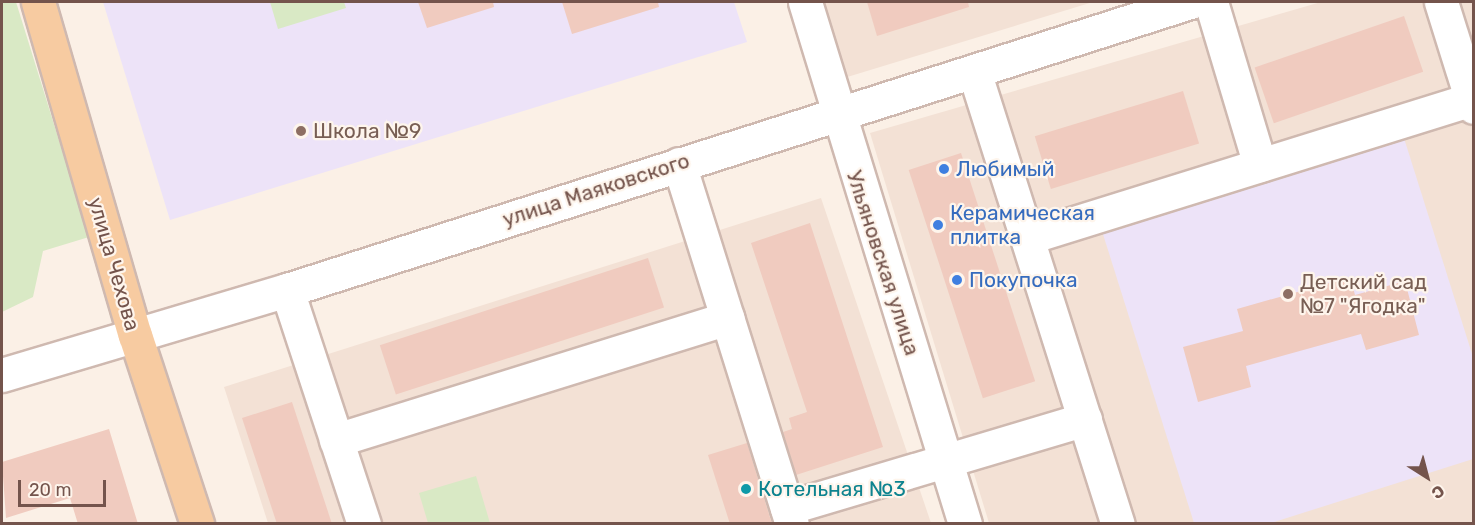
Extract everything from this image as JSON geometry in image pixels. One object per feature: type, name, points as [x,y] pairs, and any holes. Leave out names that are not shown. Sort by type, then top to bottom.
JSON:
[{"type":"main road","name":"улица Чехова","points":[[38,2],[135,335],[197,524]]},
{"type":"street","name":"Ульяновская улица","points":[[805,2],[965,524]]},
{"type":"street","name":"улица Маяковского","points":[[2,375],[287,290],[1190,2]]},
{"type":"street","points":[[1210,2],[1260,165]]},
{"type":"street","points":[[1029,237],[1260,165],[1472,103],[1440,2]]},
{"type":"street","points":[[974,71],[1029,237],[1118,524]]},
{"type":"street","points":[[679,164],[789,516],[945,458],[1085,419]]},
{"type":"street","points":[[287,290],[364,524]]},
{"type":"street","points":[[336,440],[727,318]]},
{"type":"shaded area","name":"Школа №9","points":[[103,2],[734,2],[747,42],[170,220]]},
{"type":"shaded area","points":[[821,2],[1093,2],[844,78]]},
{"type":"shaded area","points":[[1321,2],[1473,2],[1473,523],[989,523],[870,133]]},
{"type":"shaded area","name":"Детский сад №7 \"Ягодка\"","points":[[1403,135],[1473,357],[1473,459],[1271,523],[1194,523],[1102,231]]},
{"type":"shaded area","points":[[821,198],[931,523],[268,523],[224,387]]},
{"type":"green space","points":[[2,2],[16,2],[89,237],[43,251],[33,297],[2,312]]},
{"type":"green space","points":[[270,2],[344,2],[346,8],[278,29]]},
{"type":"green space","points":[[476,476],[490,523],[428,523],[419,493]]},
{"type":"building","points":[[418,2],[493,2],[494,7],[427,28]]},
{"type":"building","points":[[562,2],[658,2],[659,7],[572,34]]},
{"type":"building","points":[[867,2],[968,2],[969,7],[877,36]]},
{"type":"building","points":[[1404,16],[1423,72],[1274,123],[1255,67]]},
{"type":"building","points":[[1183,91],[1199,144],[1051,189],[1035,136]]},
{"type":"building","points":[[961,153],[1035,381],[983,398],[909,170]]},
{"type":"building","points":[[810,223],[883,447],[796,475],[783,432],[792,429],[789,418],[807,412],[751,243]]},
{"type":"building","points":[[648,258],[664,307],[396,395],[380,345]]},
{"type":"building","points":[[1350,277],[1355,295],[1405,281],[1419,335],[1366,350],[1361,334],[1246,366],[1251,387],[1198,402],[1183,347],[1243,331],[1237,309]]},
{"type":"building","points":[[292,402],[332,524],[277,524],[242,418]]},
{"type":"building","points":[[109,429],[138,524],[78,524],[70,498],[6,518],[2,462]]},
{"type":"building","name":"Котельная №3","points":[[747,443],[772,524],[730,524],[708,455]]},
{"type":"place","name":"Школа №9","points":[[301,131]]},
{"type":"place","name":"Любимый","points":[[944,169]]},
{"type":"place","name":"Керамическая плитка","points":[[938,225]]},
{"type":"place","name":"Покупочка","points":[[957,280]]},
{"type":"place","name":"Детский сад №7 \"Ягодка\"","points":[[1288,294]]},
{"type":"place","name":"Котельная №3","points":[[746,489]]}]
